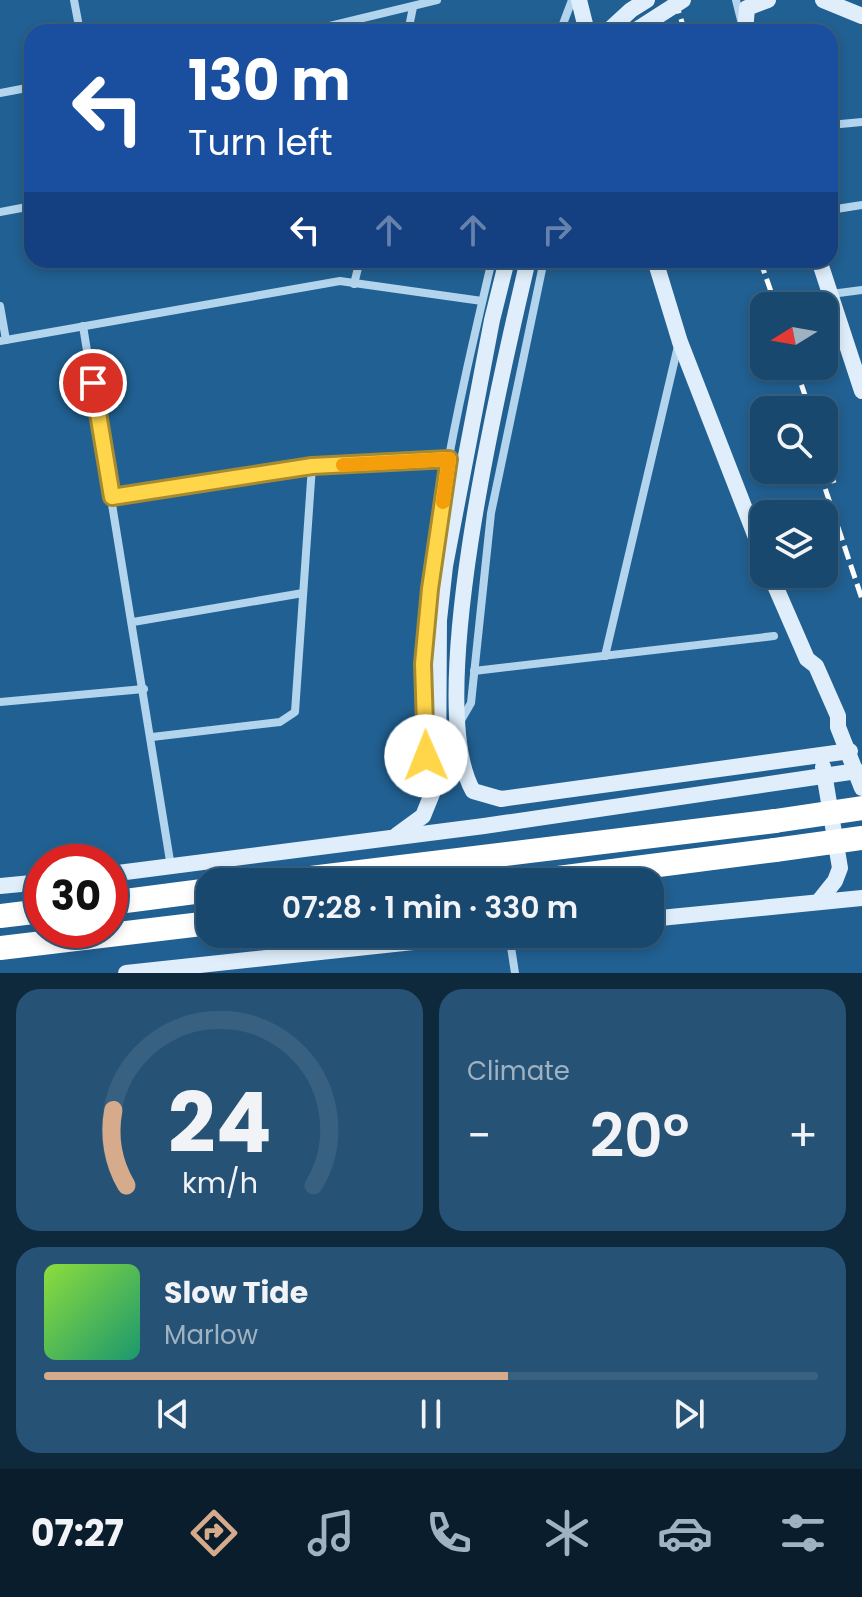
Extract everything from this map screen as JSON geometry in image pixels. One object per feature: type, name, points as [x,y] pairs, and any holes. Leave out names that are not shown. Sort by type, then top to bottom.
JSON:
[{"type":"highway","points":[[392,868],[862,808]]},
{"type":"highway","points":[[636,868],[862,838]]},
{"type":"highway","points":[[128,901],[196,892]]},
{"type":"highway","points":[[0,916],[24,913]]},
{"type":"highway","points":[[0,948],[196,925]]},
{"type":"street","points":[[74,0],[78,24]]},
{"type":"street","points":[[340,24],[437,0]]},
{"type":"street","points":[[563,24],[572,0]]},
{"type":"street","points":[[579,0],[585,24]]},
{"type":"street","points":[[617,24],[647,0]]},
{"type":"street","points":[[646,24],[683,0]]},
{"type":"street","points":[[736,0],[743,24]]},
{"type":"street","points":[[746,24],[747,8],[768,0]]},
{"type":"street","points":[[823,0],[862,16]]},
{"type":"street","points":[[410,24],[413,7]]},
{"type":"street","points":[[0,93],[24,88]]},
{"type":"street","points":[[838,124],[862,122]]},
{"type":"street","points":[[838,209],[862,205]]},
{"type":"street","points":[[0,212],[24,208]]},
{"type":"street","points":[[354,284],[358,268]]},
{"type":"street","points":[[438,779],[426,756],[423,664],[430,589],[449,459],[490,268]]},
{"type":"street","points":[[393,838],[423,816],[438,779],[439,620],[465,459],[505,268]]},
{"type":"street","points":[[526,268],[472,527],[462,615],[458,725],[463,767],[473,791],[501,799],[850,751]]},
{"type":"street","points":[[458,725],[471,703],[491,513],[542,268]]},
{"type":"street","points":[[657,268],[680,342],[750,522]]},
{"type":"street","points":[[822,268],[829,292]]},
{"type":"street","points":[[0,306],[3,341],[340,281],[482,301]]},
{"type":"street","points":[[838,294],[862,290]]},
{"type":"street","points":[[838,319],[862,391]]},
{"type":"street","points":[[83,326],[171,868]]},
{"type":"street","points":[[605,656],[669,373],[680,342]]},
{"type":"street","points":[[112,497],[312,466],[449,459]]},
{"type":"street","points":[[152,737],[280,722],[295,712],[312,466]]},
{"type":"street","points":[[776,588],[807,659],[816,666],[838,716],[838,727],[862,788]]},
{"type":"street","points":[[133,622],[303,593]]},
{"type":"street","points":[[474,671],[774,636]]},
{"type":"street","points":[[0,702],[144,689]]},
{"type":"street","points":[[819,901],[835,881],[840,868],[820,755]]},
{"type":"street","points":[[128,872],[393,838],[857,771]]},
{"type":"street","points":[[0,886],[24,884]]},
{"type":"street","points":[[664,918],[862,898]]},
{"type":"street","points":[[126,973],[212,968],[374,948]]},
{"type":"street","points":[[511,948],[515,973]]},
{"type":"railway","points":[[675,0],[682,24]]},
{"type":"railway","points":[[763,268],[771,292]]},
{"type":"railway","points":[[800,380],[805,396]]},
{"type":"railway","points":[[824,484],[862,599]]},
{"type":"slow traffic","points":[[343,465],[449,459],[443,502]]},
{"type":"route","points":[[93,383],[112,497],[312,466],[449,459],[430,589],[423,664],[426,756]]}]
